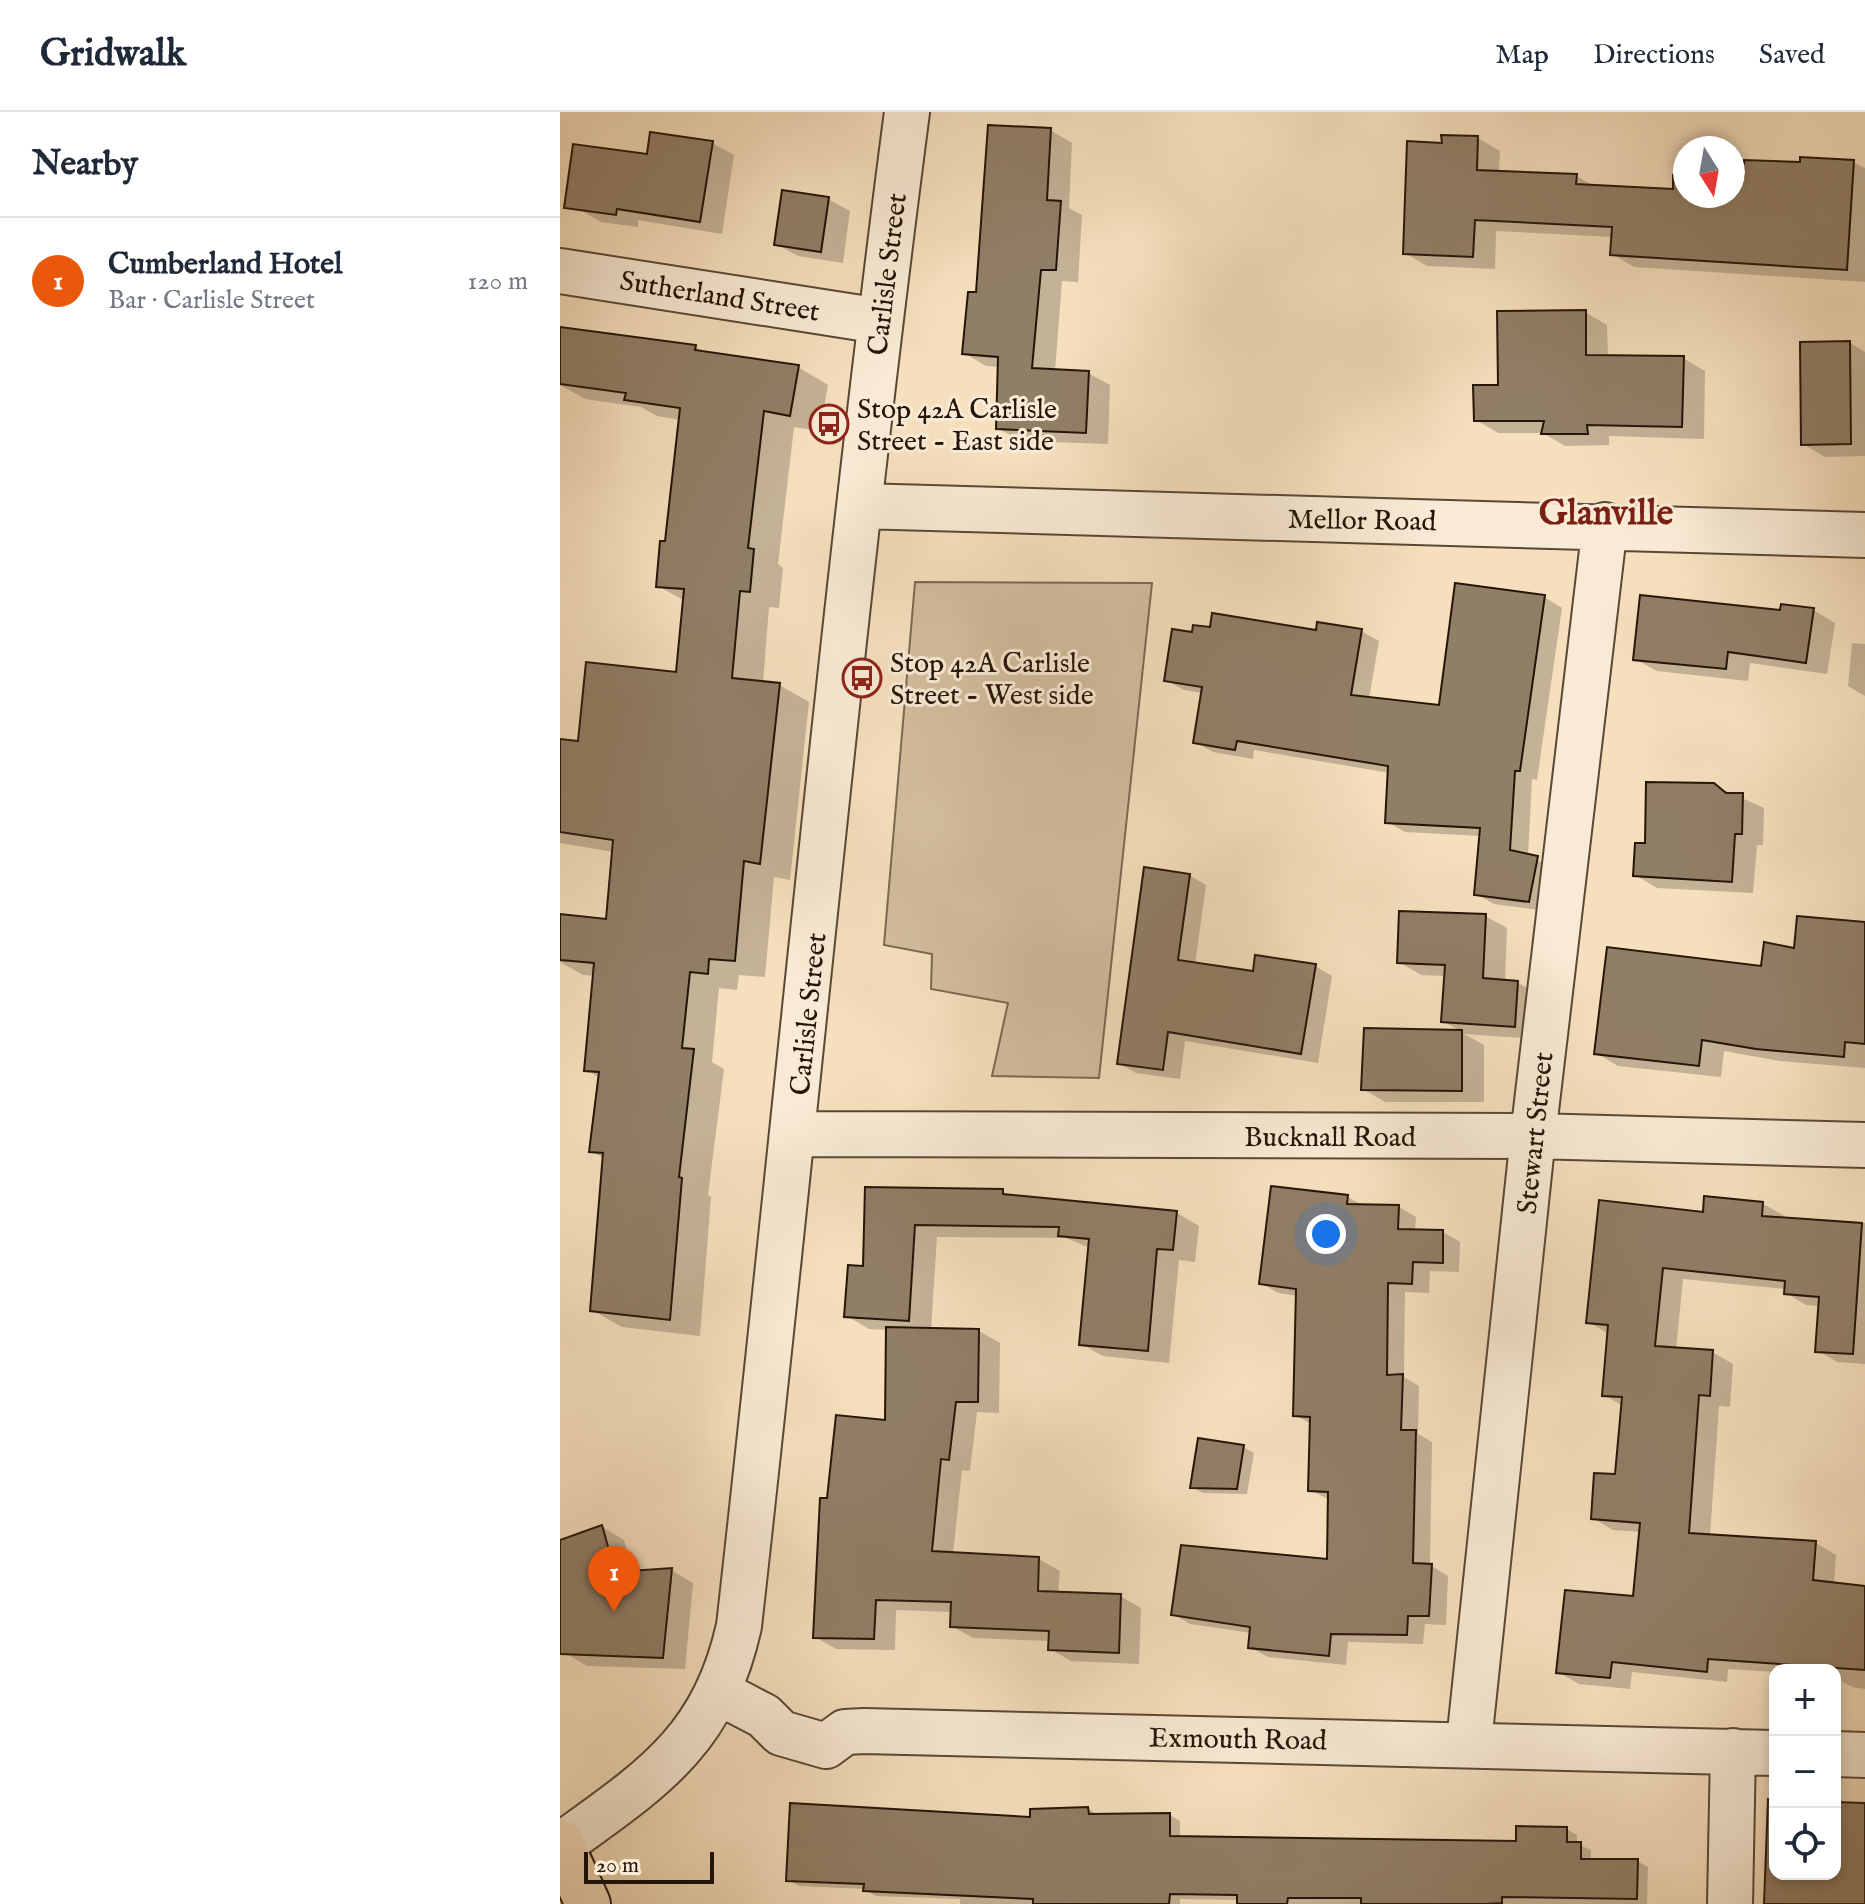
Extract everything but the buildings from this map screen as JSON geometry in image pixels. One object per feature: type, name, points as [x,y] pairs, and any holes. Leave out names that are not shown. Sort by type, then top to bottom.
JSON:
[{"type":"main road","points":[[560,1844],[588,1904]]},
{"type":"street","name":"Carlisle Street","points":[[560,1844],[652,1777],[684,1746],[720,1693],[739,1626],[795,1134],[859,506],[907,112]]},
{"type":"street","name":"Sutherland Street","points":[[560,271],[880,321]]},
{"type":"street","name":"Mellor Road","points":[[859,506],[1605,525],[1865,535]]},
{"type":"street","name":"Stewart Street","points":[[1469,1742],[1533,1136],[1605,525]]},
{"type":"street","name":"Bucknall Road","points":[[795,1134],[1533,1136],[1865,1145]]},
{"type":"street","name":"Exmouth Road","points":[[720,1693],[764,1716],[781,1733],[826,1746],[845,1732],[864,1731],[1469,1742],[1754,1752]]},
{"type":"street","points":[[1730,1904],[1754,1752]]},
{"type":"street","points":[[1841,1754],[1865,1755]]},
{"type":"shaded area","points":[[915,582],[1152,583],[1099,1078],[992,1076],[1008,1003],[931,989],[932,954],[884,945]]},
{"type":"place","name":"Stop 42A Carlisle Street - East side","points":[[829,424]]},
{"type":"place","name":"Stop 42A Carlisle Street - West side","points":[[862,678]]},
{"type":"place","name":"Cumberland Hotel","points":[[614,1612]]},
{"type":"district","name":"Glanville","points":[[1606,511]]}]
